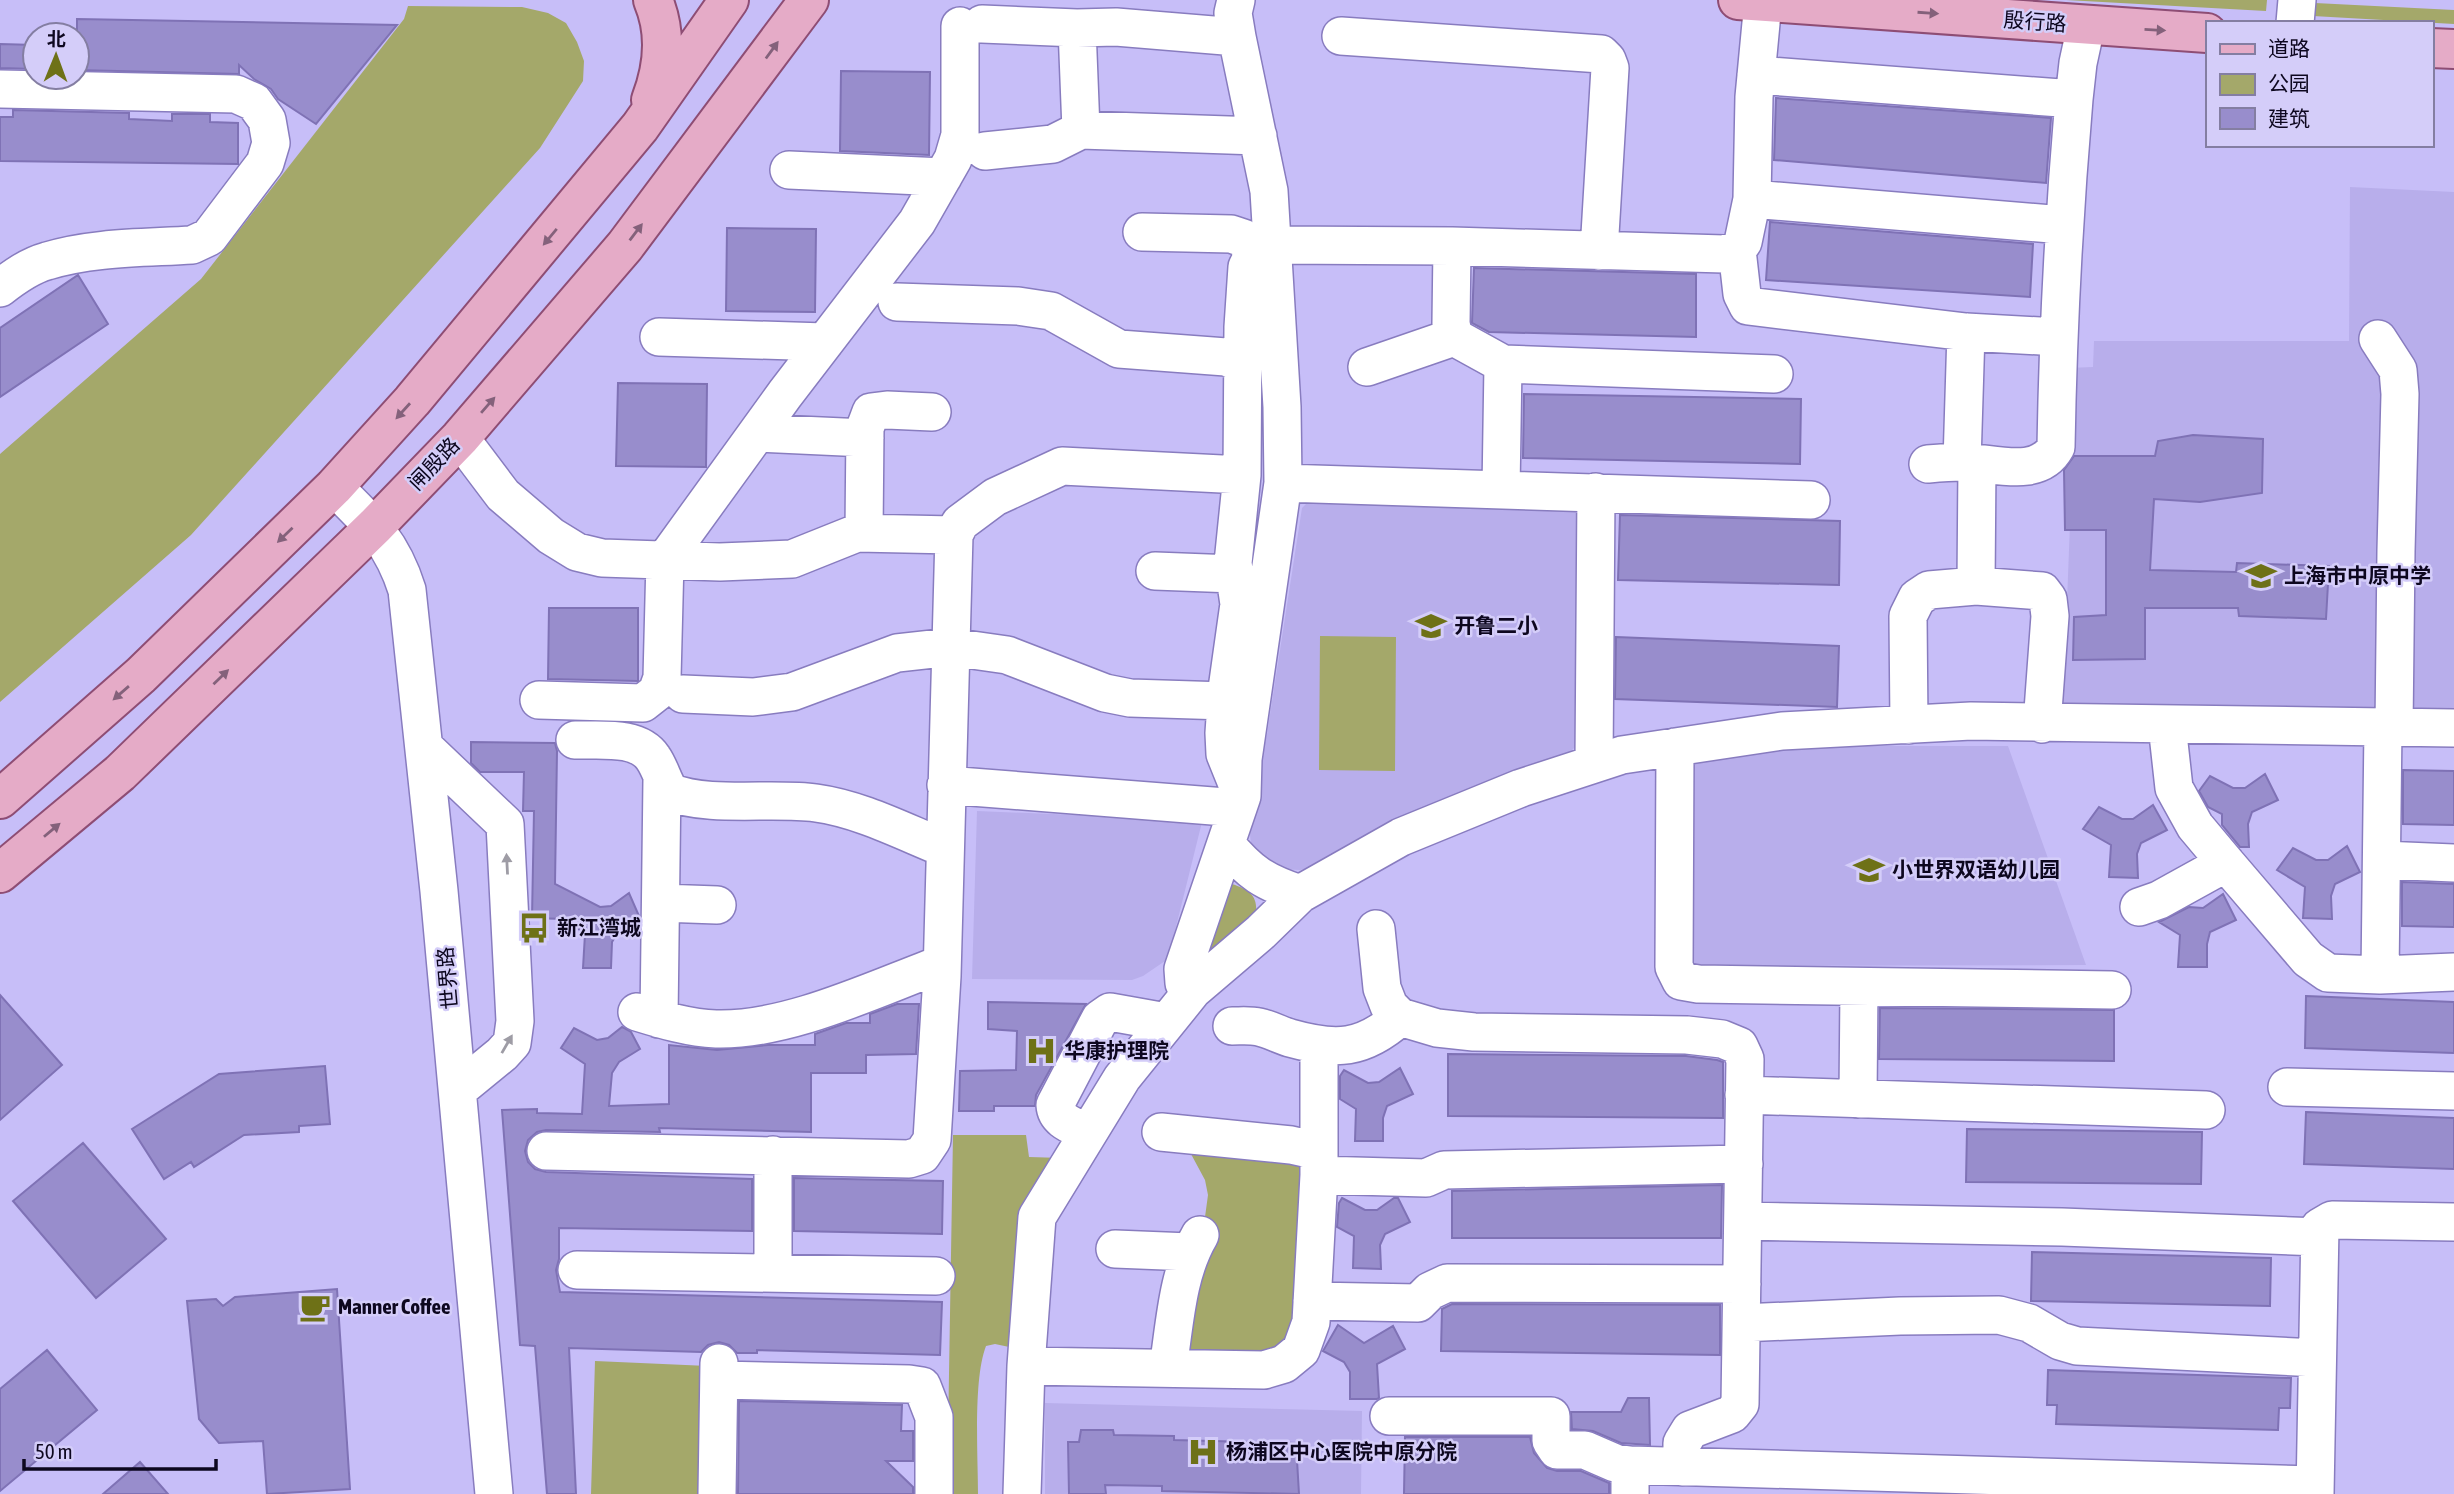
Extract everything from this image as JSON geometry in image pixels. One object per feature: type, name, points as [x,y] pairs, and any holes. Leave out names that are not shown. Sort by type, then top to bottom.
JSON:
[{"type":"main road","points":[[640,127],[658,80],[662,57],[662,28],[653,0]]},
{"type":"main road","points":[[0,799],[141,676],[334,487],[412,401],[640,127],[729,0]]},
{"type":"main road","name":"闸殷路","points":[[0,873],[120,774],[375,526],[460,438],[625,246],[808,0]]},
{"type":"main road","name":"殷行路","points":[[1750,1],[2206,33]]},
{"type":"main road","points":[[2433,48],[2454,50]]},
{"type":"street","points":[[1193,990],[1184,983],[1183,969],[1240,802],[1243,759],[1283,484],[1282,407],[1263,249],[1269,191],[1237,37],[1233,13],[1236,0]]},
{"type":"street","points":[[2295,21],[2297,0]]},
{"type":"street","points":[[1142,232],[1231,234],[1263,249],[1452,246],[1724,254],[1737,250],[1743,242],[1752,199],[1756,75],[1750,1]]},
{"type":"street","points":[[539,700],[643,703],[657,692],[662,678],[664,560],[917,222],[943,177],[953,159],[960,135],[971,25],[1116,27],[1237,37]]},
{"type":"street","points":[[1956,463],[2019,467],[2040,463],[2050,456],[2056,447],[2057,337],[2063,225],[2078,63],[2086,26]]},
{"type":"street","points":[[1077,28],[1081,131]]},
{"type":"street","points":[[1341,36],[1601,54],[1608,60],[1610,68],[1599,251]]},
{"type":"street","points":[[1756,75],[2074,99]]},
{"type":"street","points":[[0,89],[236,94],[254,102],[267,120],[271,143],[265,163],[209,237],[201,242],[192,245],[83,253],[45,261],[21,272],[0,288]]},
{"type":"street","points":[[985,150],[1053,144],[1081,131],[1258,136]]},
{"type":"street","points":[[789,170],[943,177]]},
{"type":"street","points":[[1752,199],[2063,225]]},
{"type":"street","points":[[1452,246],[1451,324],[1454,337]]},
{"type":"street","points":[[1240,802],[1225,754],[1226,701],[1239,604],[1233,563],[1242,475],[1242,364],[1247,267],[1263,249]]},
{"type":"street","points":[[1737,250],[1741,293],[1748,306],[1966,332],[2057,337]]},
{"type":"street","points":[[897,302],[1018,306],[1051,311],[1119,349],[1226,357],[1242,364]]},
{"type":"street","points":[[1966,332],[1956,463],[1976,586]]},
{"type":"street","points":[[659,337],[825,342]]},
{"type":"street","points":[[1367,367],[1454,337],[1503,364],[1774,374]]},
{"type":"street","points":[[2378,339],[2398,370],[2400,394],[2380,975]]},
{"type":"street","points":[[1501,490],[1503,364]]},
{"type":"street","points":[[864,533],[865,428],[871,412],[932,412]]},
{"type":"street","points":[[758,433],[865,438]]},
{"type":"street","points":[[460,438],[503,495],[551,536],[577,552],[603,558],[720,562],[792,559],[857,533],[954,535]]},
{"type":"street","points":[[546,1151],[909,1159],[922,1155],[932,1140],[942,964],[954,535],[960,523],[995,497],[1062,466],[1242,475]]},
{"type":"street","points":[[1283,484],[1811,500]]},
{"type":"street","name":"世界路","points":[[334,487],[375,526],[399,564],[407,590],[458,1090],[494,1494]]},
{"type":"street","points":[[1594,764],[1596,492]]},
{"type":"street","points":[[1155,571],[1234,574]]},
{"type":"street","points":[[1909,725],[1908,616],[1917,598],[1928,590],[1976,586],[2042,591],[2048,599],[2050,616],[2042,724]]},
{"type":"street","points":[[683,694],[754,697],[792,692],[897,653],[951,647],[1007,655],[1105,693],[1130,698],[1226,701]]},
{"type":"street","points":[[1022,1494],[1026,1366],[1037,1217],[1122,1078],[1193,990],[1261,932],[1300,894],[1401,837],[1521,788],[1622,755],[1782,731],[1971,722],[2454,728]]},
{"type":"street","points":[[2167,725],[2174,788],[2195,826],[2308,959],[2328,973],[2380,975],[2454,972]]},
{"type":"street","points":[[575,740],[639,745],[652,757],[670,792],[677,796],[814,803],[849,810],[944,848]]},
{"type":"street","points":[[424,747],[505,824],[514,1032],[512,1043],[502,1054],[458,1090]]},
{"type":"street","points":[[1675,747],[1674,967],[1681,981],[1706,984],[2112,990]]},
{"type":"street","points":[[662,779],[661,903],[648,1015],[715,1029],[761,1027],[807,1014],[942,964]]},
{"type":"street","points":[[946,785],[1240,802]]},
{"type":"street","points":[[1226,844],[1244,866],[1256,875],[1272,885],[1300,894]]},
{"type":"street","points":[[2382,860],[2454,863]]},
{"type":"street","points":[[2138,906],[2159,900],[2226,863]]},
{"type":"street","points":[[661,903],[717,905]]},
{"type":"street","points":[[1376,929],[1382,988],[1389,1006],[1400,1017],[1437,1028],[1474,1032],[1707,1037],[1739,1046],[1745,1059],[1740,1404],[1732,1414],[1689,1430],[1682,1443],[1682,1467]]},
{"type":"street","points":[[1706,984],[1707,1037]]},
{"type":"street","points":[[1858,1099],[1859,987]]},
{"type":"street","points":[[1088,1133],[1059,1118],[1055,1113],[1055,1105],[1100,1019],[1110,1012],[1167,1022]]},
{"type":"street","points":[[1232,1026],[1259,1027],[1319,1045],[1337,1047],[1381,1034],[1400,1017]]},
{"type":"street","points":[[1026,1366],[1264,1370],[1284,1364],[1301,1350],[1311,1322],[1318,1163],[1319,1045]]},
{"type":"street","points":[[2287,1087],[2454,1091]]},
{"type":"street","points":[[1744,1095],[2206,1110]]},
{"type":"street","points":[[1161,1132],[1292,1145],[1318,1163],[1426,1178],[1444,1170],[1744,1164]]},
{"type":"street","points":[[773,1155],[773,1273]]},
{"type":"street","points":[[1390,1416],[1550,1416],[1551,1441],[1557,1450],[1585,1450],[1615,1463],[1630,1480],[1682,1467],[2315,1489],[2320,1227],[2332,1220],[2454,1222]]},
{"type":"street","points":[[1743,1221],[2062,1227],[2319,1237]]},
{"type":"street","points":[[1115,1249],[1195,1243],[1181,1281],[1168,1368]]},
{"type":"street","points":[[577,1270],[936,1276]]},
{"type":"street","points":[[1312,1301],[1418,1303],[1430,1291],[1447,1283],[1742,1284]]},
{"type":"street","points":[[1742,1323],[1999,1315],[2029,1323],[2060,1342],[2077,1346],[2317,1358]]},
{"type":"street","points":[[717,1494],[719,1371],[922,1386],[934,1417],[934,1494]]},
{"type":"shaded area","name":"上海市中原中学","points":[[2350,187],[2454,192],[2454,712],[2063,706],[2073,446],[2068,368],[2093,367],[2094,341],[2349,341]]},
{"type":"shaded area","name":"开鲁二小","points":[[1308,502],[1580,509],[1578,744],[1568,754],[1321,865],[1300,870],[1277,869],[1252,854],[1248,815],[1267,734],[1302,508]]},
{"type":"shaded area","name":"小世界双语幼儿园","points":[[1796,746],[2008,746],[2086,965],[1686,966],[1688,760]]},
{"type":"shaded area","points":[[977,811],[1202,822],[1168,959],[1132,980],[972,979]]},
{"type":"shaded area","name":"杨浦区中心医院中原分院","points":[[1045,1403],[1362,1411],[1361,1494],[1045,1494]]},
{"type":"green space","points":[[2066,0],[2267,0],[2266,11]]},
{"type":"green space","points":[[2315,3],[2454,10],[2454,24],[2433,21],[2313,16]]},
{"type":"green space","points":[[408,6],[522,7],[548,13],[566,23],[577,42],[584,61],[583,81],[540,148],[191,535],[0,702],[0,454],[201,279],[404,19]]},
{"type":"green space","points":[[1320,636],[1396,637],[1395,771],[1319,770]]},
{"type":"green space","points":[[1232,884],[1253,897],[1256,907],[1255,921],[1203,966],[1224,888]]},
{"type":"green space","points":[[953,1135],[1026,1135],[1029,1157],[1062,1158],[1014,1348],[995,1344],[986,1346],[982,1360],[977,1418],[978,1494],[947,1494]]},
{"type":"green space","points":[[1192,1140],[1306,1151],[1298,1313],[1291,1336],[1273,1355],[1173,1366],[1202,1239],[1208,1195],[1205,1180],[1191,1154]]},
{"type":"green space","points":[[595,1361],[708,1366],[704,1494],[591,1494]]},
{"type":"building","points":[[77,19],[397,25],[316,124],[278,99],[271,89],[254,79],[239,65],[239,74],[91,70],[91,21]]},
{"type":"building","points":[[0,44],[21,45],[21,69],[0,68]]},
{"type":"building","points":[[841,71],[930,72],[929,155],[840,151]]},
{"type":"building","points":[[1776,98],[2051,118],[2046,183],[1774,160]]},
{"type":"building","points":[[13,110],[129,113],[129,119],[172,121],[172,114],[210,114],[210,122],[238,123],[238,164],[0,161],[0,117],[13,117]]},
{"type":"building","points":[[1770,222],[2033,244],[2030,297],[1766,280]]},
{"type":"building","points":[[727,228],[816,229],[815,312],[726,311]]},
{"type":"building","points":[[1474,268],[1696,274],[1696,337],[1489,332],[1472,323]]},
{"type":"building","points":[[78,275],[108,324],[0,397],[0,328]]},
{"type":"building","points":[[618,383],[707,384],[706,467],[616,466]]},
{"type":"building","points":[[1524,394],[1801,399],[1800,464],[1523,458]]},
{"type":"building","points":[[2193,435],[2263,439],[2262,493],[2200,502],[2154,499],[2150,570],[2236,572],[2237,563],[2329,566],[2326,619],[2239,616],[2238,608],[2145,608],[2145,659],[2073,660],[2074,617],[2106,615],[2106,530],[2065,530],[2064,470],[2074,456],[2155,456],[2158,441]]},
{"type":"building","points":[[1620,515],[1840,521],[1839,585],[1618,580]]},
{"type":"building","points":[[549,608],[638,608],[638,681],[548,679]]},
{"type":"building","points":[[1616,637],[1839,646],[1837,707],[1615,699]]},
{"type":"building","points":[[471,742],[555,743],[555,884],[600,907],[611,906],[629,893],[639,916],[639,920],[618,932],[612,942],[611,968],[583,968],[585,934],[565,919],[532,918],[534,811],[523,811],[524,772],[480,772],[471,763]]},
{"type":"building","points":[[2403,770],[2454,771],[2454,825],[2403,824]]},
{"type":"building","points":[[2265,774],[2278,800],[2252,812],[2248,824],[2249,847],[2240,847],[2222,825],[2222,814],[2208,807],[2199,791],[2210,776],[2233,788],[2245,788]]},
{"type":"building","points":[[2153,805],[2167,830],[2141,843],[2137,854],[2138,878],[2109,877],[2111,845],[2083,829],[2099,807],[2122,819],[2133,819]]},
{"type":"building","points":[[2347,846],[2360,872],[2335,884],[2331,896],[2332,919],[2303,918],[2305,887],[2277,870],[2293,848],[2316,860],[2328,860]]},
{"type":"building","points":[[2402,882],[2454,884],[2454,927],[2402,926]]},
{"type":"building","points":[[2223,894],[2236,920],[2210,932],[2207,967],[2178,967],[2180,935],[2159,922],[2189,907],[2203,908]]},
{"type":"building","points":[[0,995],[62,1065],[0,1120]]},
{"type":"building","points":[[2306,996],[2454,1002],[2454,1053],[2305,1048]]},
{"type":"building","name":"华康护理院","points":[[988,1002],[1086,1004],[1036,1095],[1035,1106],[994,1106],[994,1111],[959,1111],[960,1071],[1016,1070],[1017,1031],[988,1029]]},
{"type":"building","points":[[897,1004],[919,1004],[916,1054],[866,1055],[866,1073],[811,1073],[811,1132],[659,1128],[660,1132],[546,1130],[537,1132],[528,1140],[525,1151],[528,1162],[535,1169],[546,1172],[752,1179],[752,1231],[559,1228],[559,1259],[556,1270],[560,1292],[942,1302],[940,1355],[757,1350],[757,1353],[737,1353],[729,1345],[719,1342],[708,1345],[701,1352],[569,1348],[576,1494],[547,1494],[535,1346],[520,1345],[502,1110],[537,1109],[537,1113],[582,1114],[585,1064],[561,1048],[574,1028],[597,1040],[608,1038],[622,1027],[631,1032],[640,1049],[619,1062],[612,1073],[609,1106],[669,1104],[669,1045],[717,1050],[768,1045],[815,1045],[815,1034],[846,1023],[870,1023],[870,1014]]},
{"type":"building","points":[[1880,1008],[2114,1010],[2114,1061],[1879,1059]]},
{"type":"building","points":[[1448,1054],[1686,1056],[1717,1060],[1723,1062],[1723,1118],[1448,1116]]},
{"type":"building","points":[[325,1066],[330,1124],[299,1126],[299,1132],[244,1135],[194,1167],[191,1162],[164,1179],[132,1129],[219,1074]]},
{"type":"building","points":[[1400,1068],[1413,1094],[1387,1106],[1383,1118],[1383,1141],[1355,1141],[1356,1109],[1340,1099],[1340,1076],[1344,1070],[1368,1083],[1379,1082]]},
{"type":"building","points":[[2306,1112],[2454,1118],[2454,1169],[2304,1164]]},
{"type":"building","points":[[1967,1129],[2202,1132],[2201,1184],[1966,1182]]},
{"type":"building","points":[[83,1143],[166,1239],[96,1298],[13,1201]]},
{"type":"building","points":[[794,1178],[943,1181],[942,1234],[794,1231]]},
{"type":"building","points":[[1722,1185],[1721,1238],[1452,1238],[1452,1191]]},
{"type":"building","points":[[1342,1198],[1365,1210],[1377,1210],[1398,1198],[1410,1222],[1385,1234],[1380,1245],[1381,1269],[1353,1268],[1354,1236],[1337,1227],[1339,1203]]},
{"type":"building","points":[[2032,1252],[2271,1258],[2270,1306],[2031,1301]]},
{"type":"building","points":[[337,1289],[350,1489],[267,1494],[263,1441],[219,1443],[199,1419],[187,1301],[216,1299],[223,1306],[235,1297]]},
{"type":"building","points":[[1452,1304],[1720,1305],[1720,1355],[1441,1351],[1442,1309]]},
{"type":"building","points":[[1338,1325],[1364,1343],[1393,1326],[1405,1349],[1377,1364],[1379,1398],[1350,1399],[1350,1372],[1344,1362],[1323,1351]]},
{"type":"building","points":[[47,1350],[97,1410],[0,1491],[0,1389]]},
{"type":"building","points":[[2048,1370],[2291,1378],[2290,1408],[2279,1408],[2278,1430],[2056,1424],[2057,1405],[2047,1405]]},
{"type":"building","points":[[1628,1398],[1649,1398],[1650,1445],[1621,1443],[1593,1431],[1572,1429],[1571,1412],[1621,1412]]},
{"type":"building","points":[[739,1401],[902,1405],[901,1431],[913,1431],[913,1461],[886,1461],[913,1487],[913,1494],[738,1494]]},
{"type":"building","points":[[1081,1430],[1113,1430],[1114,1435],[1174,1436],[1174,1440],[1296,1443],[1299,1494],[1162,1491],[1162,1486],[1105,1485],[1106,1494],[1069,1494],[1068,1442],[1079,1442]]},
{"type":"building","points":[[1405,1437],[1530,1437],[1534,1453],[1547,1468],[1557,1471],[1581,1471],[1609,1483],[1609,1494],[1404,1494]]},
{"type":"building","points":[[140,1462],[168,1494],[103,1494]]},
{"type":"place","name":"上海市中原中学","points":[[2261,576]]},
{"type":"place","name":"开鲁二小","points":[[1431,626]]},
{"type":"place","name":"小世界双语幼儿园","points":[[1869,870]]},
{"type":"place","name":"新江湾城","points":[[534,928]]},
{"type":"place","name":"华康护理院","points":[[1041,1051]]},
{"type":"place","name":"Manner Coffee","points":[[315,1307]]},
{"type":"place","name":"杨浦区中心医院中原分院","points":[[1203,1452]]}]
